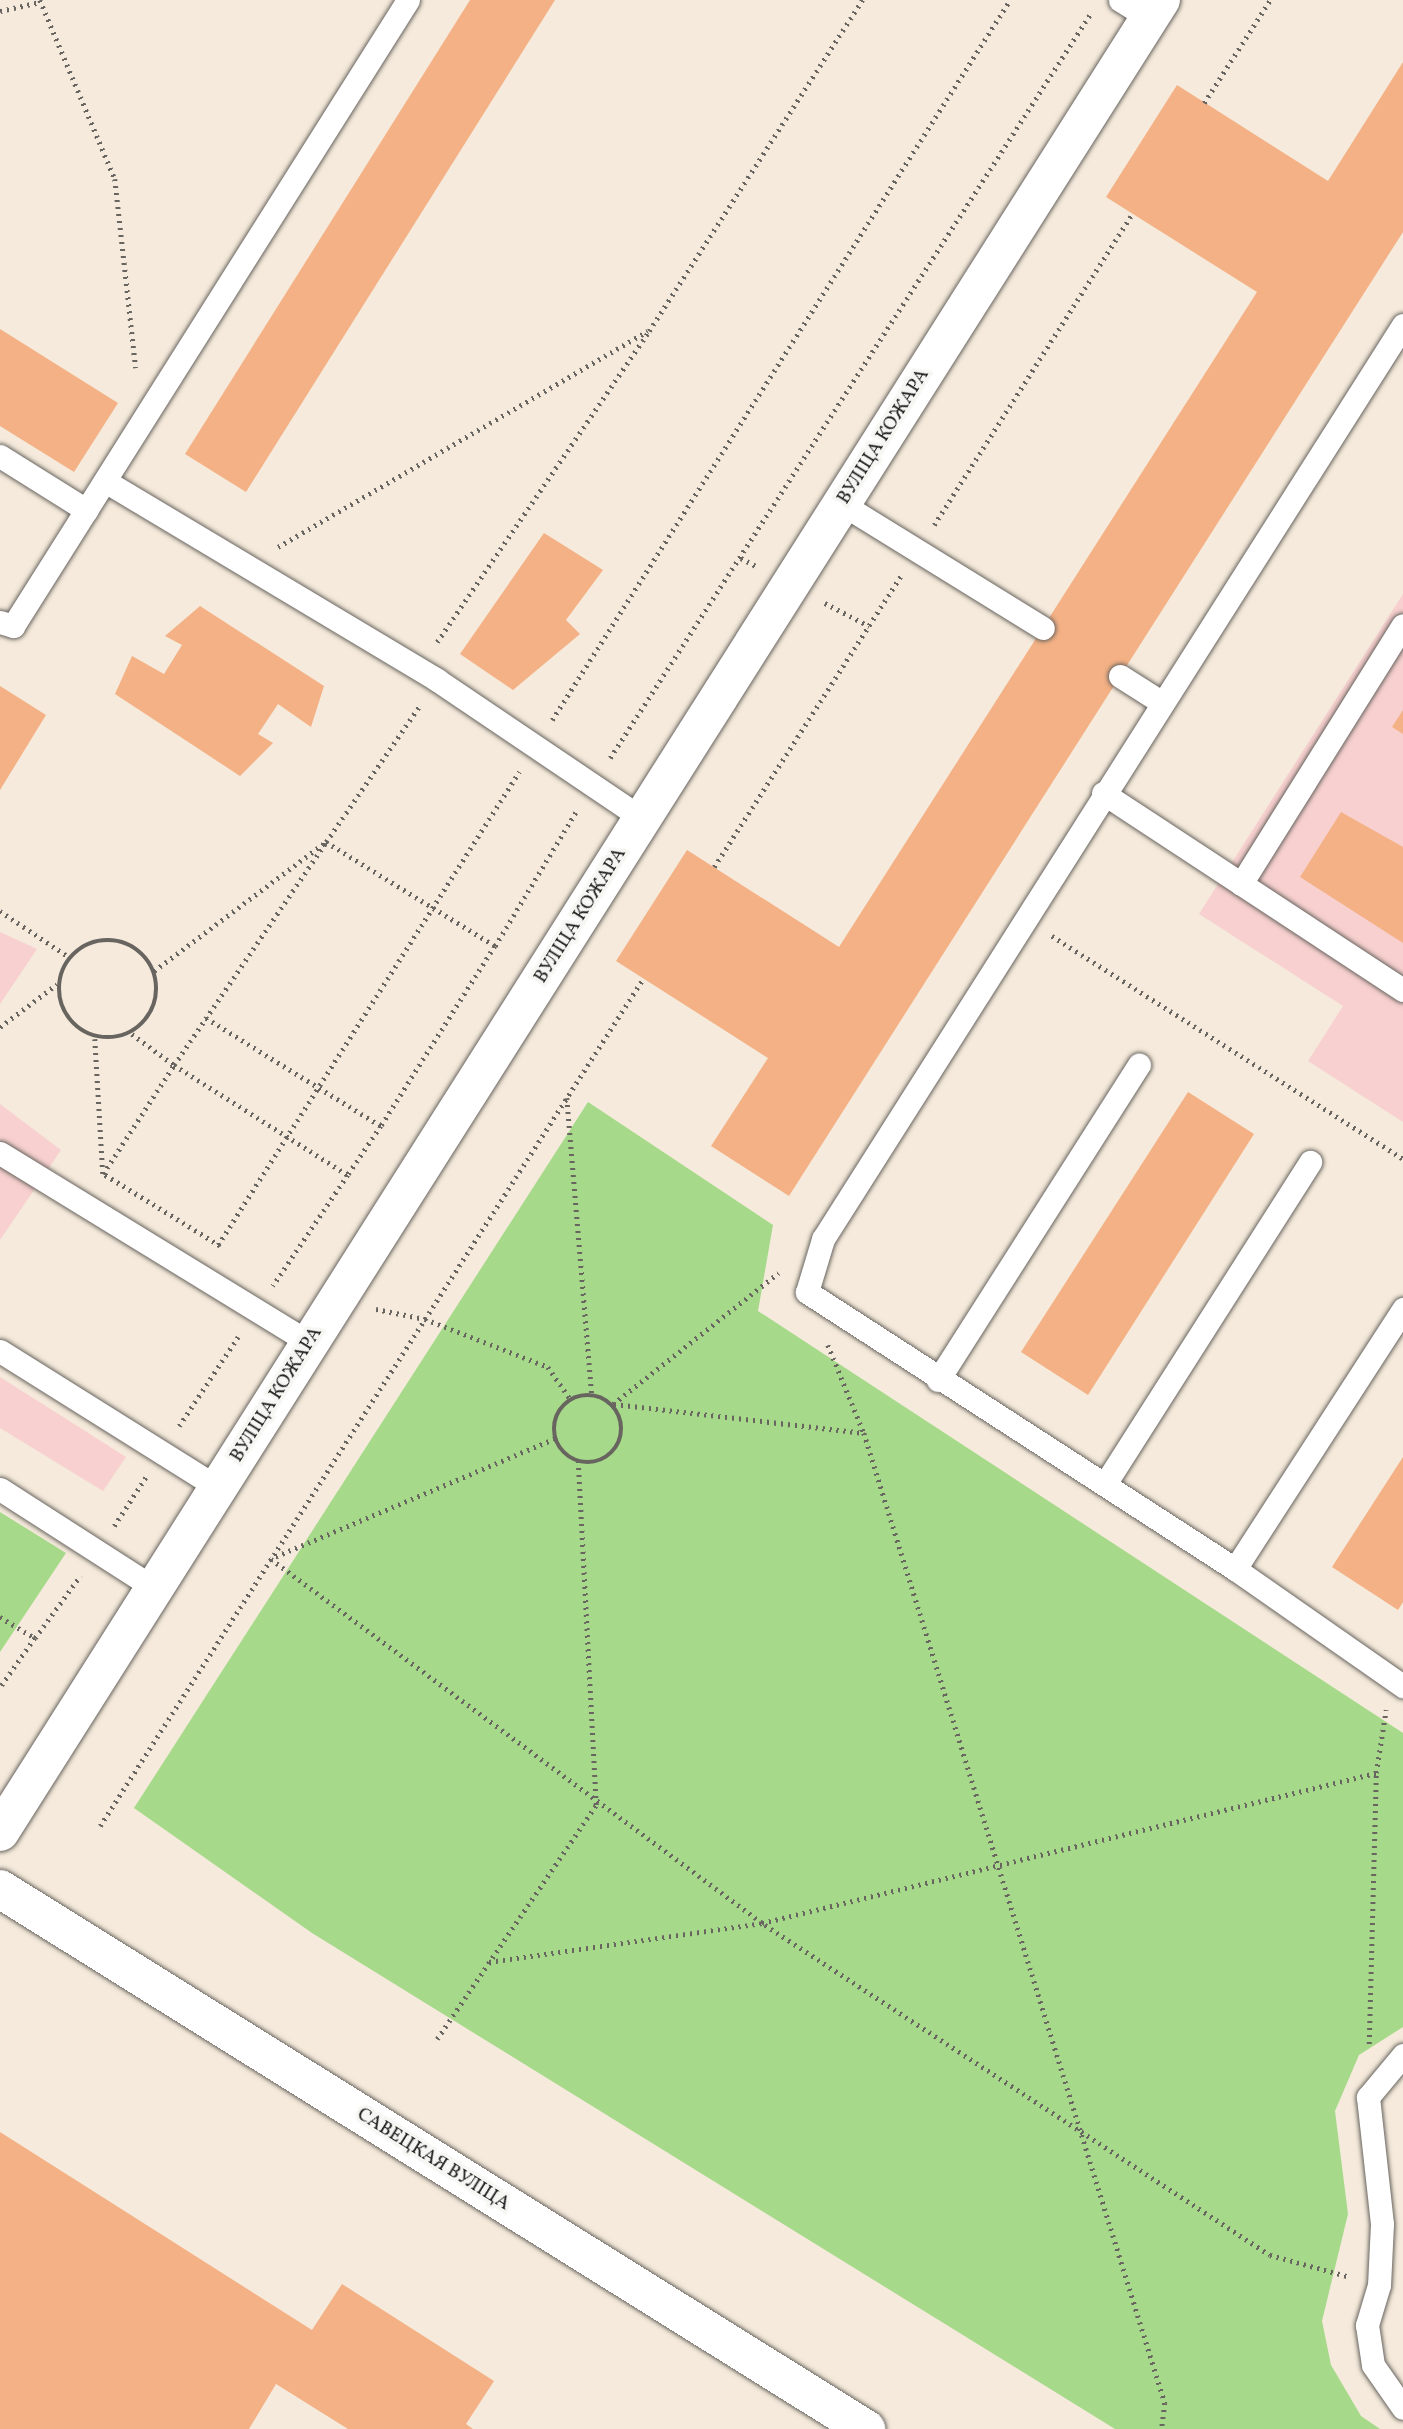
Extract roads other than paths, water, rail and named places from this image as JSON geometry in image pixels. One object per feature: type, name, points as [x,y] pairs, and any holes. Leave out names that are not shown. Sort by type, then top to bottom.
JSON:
[{"type":"main road","name":"ВУЛІЦА КОЖАРА","points":[[0,1832],[842,504],[1143,6]]},
{"type":"main road","name":"САВЕЦКАЯ ВУЛІЦА","points":[[0,1889],[866,2429]]},
{"type":"lane","points":[[0,622],[13,626],[408,0]]},
{"type":"lane","points":[[1400,1684],[1235,1569],[938,1380],[807,1292],[823,1238],[1023,918],[1403,325]]},
{"type":"lane","points":[[0,456],[86,510]]},
{"type":"lane","points":[[104,481],[428,674],[533,749],[643,819]]},
{"type":"lane","points":[[842,504],[1043,628]]},
{"type":"lane","points":[[1241,884],[1403,625]]},
{"type":"lane","points":[[1120,676],[1161,702]]},
{"type":"lane","points":[[1103,793],[1403,989]]},
{"type":"lane","points":[[938,1380],[1139,1065]]},
{"type":"lane","points":[[0,1153],[310,1343]]},
{"type":"lane","points":[[1105,1484],[1310,1162]]},
{"type":"lane","points":[[1235,1569],[1403,1309]]},
{"type":"lane","points":[[0,1351],[218,1488]]},
{"type":"lane","points":[[0,1489],[154,1588]]},
{"type":"lane","points":[[1403,2055],[1368,2097],[1382,2224],[1379,2285],[1367,2325],[1373,2365],[1403,2408]]}]
